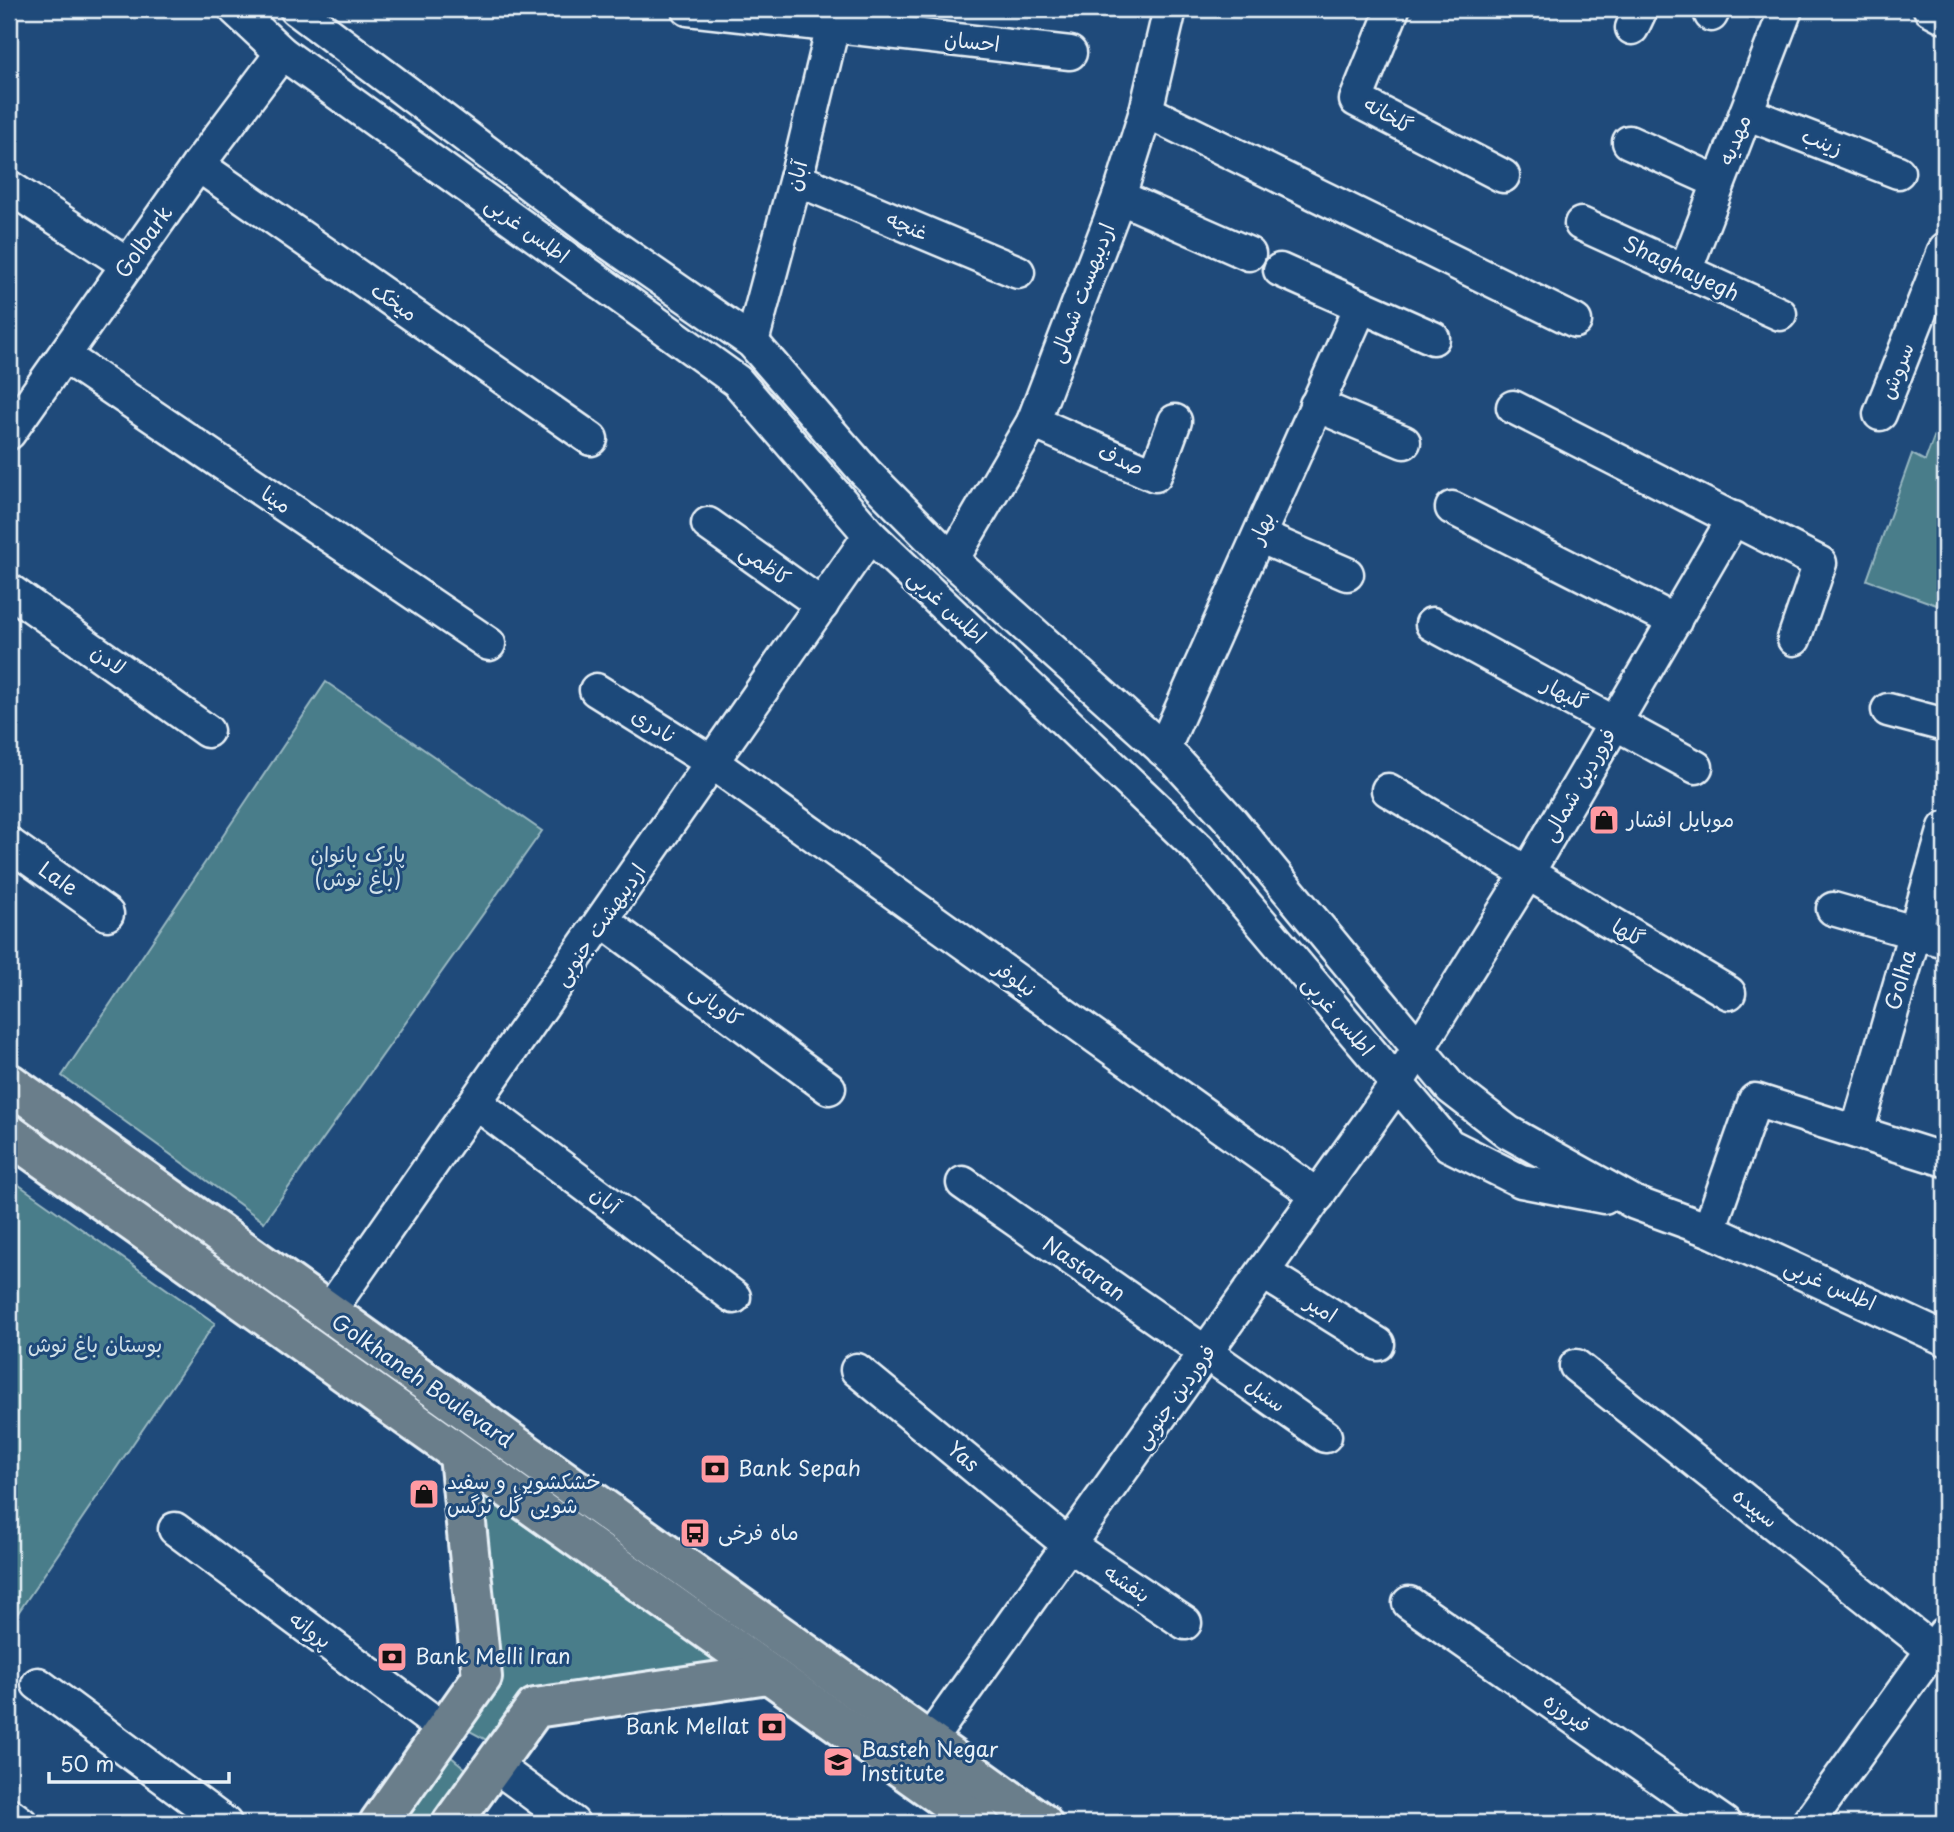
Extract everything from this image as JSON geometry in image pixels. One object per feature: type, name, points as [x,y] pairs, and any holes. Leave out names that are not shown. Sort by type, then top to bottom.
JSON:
[{"type":"main road","name":"Golkhaneh Boulevard","points":[[9,1083],[1042,1823]]},
{"type":"main road","name":"Golkhaneh Boulevard","points":[[9,1134],[979,1823]]},
{"type":"main road","points":[[379,1823],[482,1677],[459,1456]]},
{"type":"main road","points":[[452,1823],[536,1707],[768,1674]]},
{"type":"main road","points":[[445,1730],[494,1765]]},
{"type":"street","name":"اطلس غربی","points":[[235,9],[282,53],[737,381],[870,534],[1199,849],[1449,1145],[1521,1181],[1635,1203],[1709,1230],[1943,1326]]},
{"type":"street","name":"اطلس غربی","points":[[296,9],[589,229],[752,342],[865,472],[952,560],[1163,750],[1231,821],[1451,1088],[1508,1132],[1635,1203]]},
{"type":"street","name":"احسان","points":[[688,9],[834,17],[1070,52]]},
{"type":"street","name":"اردیبهست شمالی","points":[[952,560],[1033,422],[1119,197],[1146,111],[1170,9]]},
{"type":"street","name":"گلخانه","points":[[1393,9],[1356,100],[1503,176]]},
{"type":"street","name":"مهدیه","points":[[1685,271],[1786,9]]},
{"type":"street","points":[[1930,9],[1945,17]]},
{"type":"street","name":"آبان","points":[[752,342],[796,179],[834,17]]},
{"type":"street","name":"Golbark","points":[[9,433],[198,166],[282,53]]},
{"type":"street","points":[[1146,111],[1576,321]]},
{"type":"street","name":"زینب","points":[[1746,113],[1898,172]]},
{"type":"street","points":[[1629,142],[1718,182]]},
{"type":"street","name":"میخک","points":[[198,166],[590,439]]},
{"type":"street","name":"غنچه","points":[[796,179],[1018,272]]},
{"type":"street","points":[[9,187],[128,265]]},
{"type":"street","points":[[1119,197],[1248,254]]},
{"type":"street","name":"Shaghayegh","points":[[1581,224],[1780,314]]},
{"type":"street","name":"سروش","points":[[1880,414],[1945,249]]},
{"type":"street","points":[[1280,270],[1433,338]]},
{"type":"street","name":"بهار","points":[[1163,750],[1361,306]]},
{"type":"street","name":"مینا","points":[[64,356],[489,644]]},
{"type":"street","points":[[1316,405],[1404,442]]},
{"type":"street","points":[[1513,407],[1820,563],[1794,639]]},
{"type":"street","name":"صدف","points":[[1033,422],[1155,475],[1175,421]]},
{"type":"street","points":[[1452,508],[1675,621]]},
{"type":"street","name":"فروردین شمالی","points":[[1419,1050],[1527,874],[1734,518]]},
{"type":"street","name":"کاظمی","points":[[708,524],[822,605]]},
{"type":"street","name":"اردیبهشت جنوبی","points":[[328,1313],[870,534]]},
{"type":"street","points":[[1259,536],[1347,574]]},
{"type":"street","name":"لادن","points":[[9,590],[207,731]]},
{"type":"street","name":"گلبهار","points":[[1432,624],[1616,721],[1696,767]]},
{"type":"street","name":"نادری","points":[[596,690],[713,763]]},
{"type":"street","points":[[1888,710],[1945,725]]},
{"type":"street","name":"نیلوفر","points":[[713,763],[1318,1196]]},
{"type":"street","name":"گلها","points":[[1388,790],[1729,993]]},
{"type":"street","name":"Golha","points":[[1857,1132],[1945,828]]},
{"type":"street","name":"Lale","points":[[9,844],[107,914]]},
{"type":"street","points":[[1833,909],[1945,941]]},
{"type":"street","name":"کاویانی","points":[[603,921],[829,1088]]},
{"type":"street","name":"فروردین جنوبی","points":[[929,1741],[1264,1273],[1419,1050]]},
{"type":"street","points":[[1709,1230],[1755,1100],[1945,1160]]},
{"type":"street","name":"آبان","points":[[476,1103],[734,1297]]},
{"type":"street","name":"Nastaran","points":[[963,1183],[1205,1354]]},
{"type":"street","name":"امیر","points":[[1264,1273],[1378,1345]]},
{"type":"street","name":"سنبل","points":[[1205,1354],[1325,1436]]},
{"type":"street","name":"سپیده","points":[[1576,1366],[1940,1642]]},
{"type":"street","name":"Yas","points":[[857,1370],[1069,1545]]},
{"type":"street","name":"پروانه","points":[[175,1529],[445,1730]]},
{"type":"street","name":"بنفشه","points":[[1069,1545],[1185,1623]]},
{"type":"street","name":"فیروزه","points":[[1409,1603],[1724,1823]]},
{"type":"street","points":[[1808,1823],[1940,1642]]},
{"type":"street","points":[[37,1684],[225,1823]]},
{"type":"street","points":[[494,1765],[573,1823]]},
{"type":"street","points":[[9,1814],[21,1823]]},
{"type":"green space","points":[[1945,408],[1945,608],[1867,580],[1912,454],[1925,461]]},
{"type":"green space","name":"پارک بانوان (باغ نوش)","points":[[326,682],[542,831],[264,1222],[62,1076]]},
{"type":"green space","name":"بوستان باغ نوش","points":[[9,1178],[215,1323],[9,1626]]},
{"type":"green space","points":[[474,1491],[724,1664],[517,1699],[490,1742],[462,1727]]},
{"type":"green space","points":[[450,1756],[466,1769],[427,1823],[402,1823]]},
{"type":"place","name":"موبایل افشار","points":[[1604,820]]},
{"type":"place","name":"Bank Sepah","points":[[715,1469]]},
{"type":"place","name":"خشکشویی و سفید شویی گل نرگس","points":[[424,1494]]},
{"type":"place","name":"ماه فرخی","points":[[695,1533]]},
{"type":"place","name":"Bank Melli Iran","points":[[392,1657]]},
{"type":"place","name":"Bank Mellat","points":[[772,1727]]},
{"type":"place","name":"Basteh Negar Institute","points":[[838,1762]]}]
